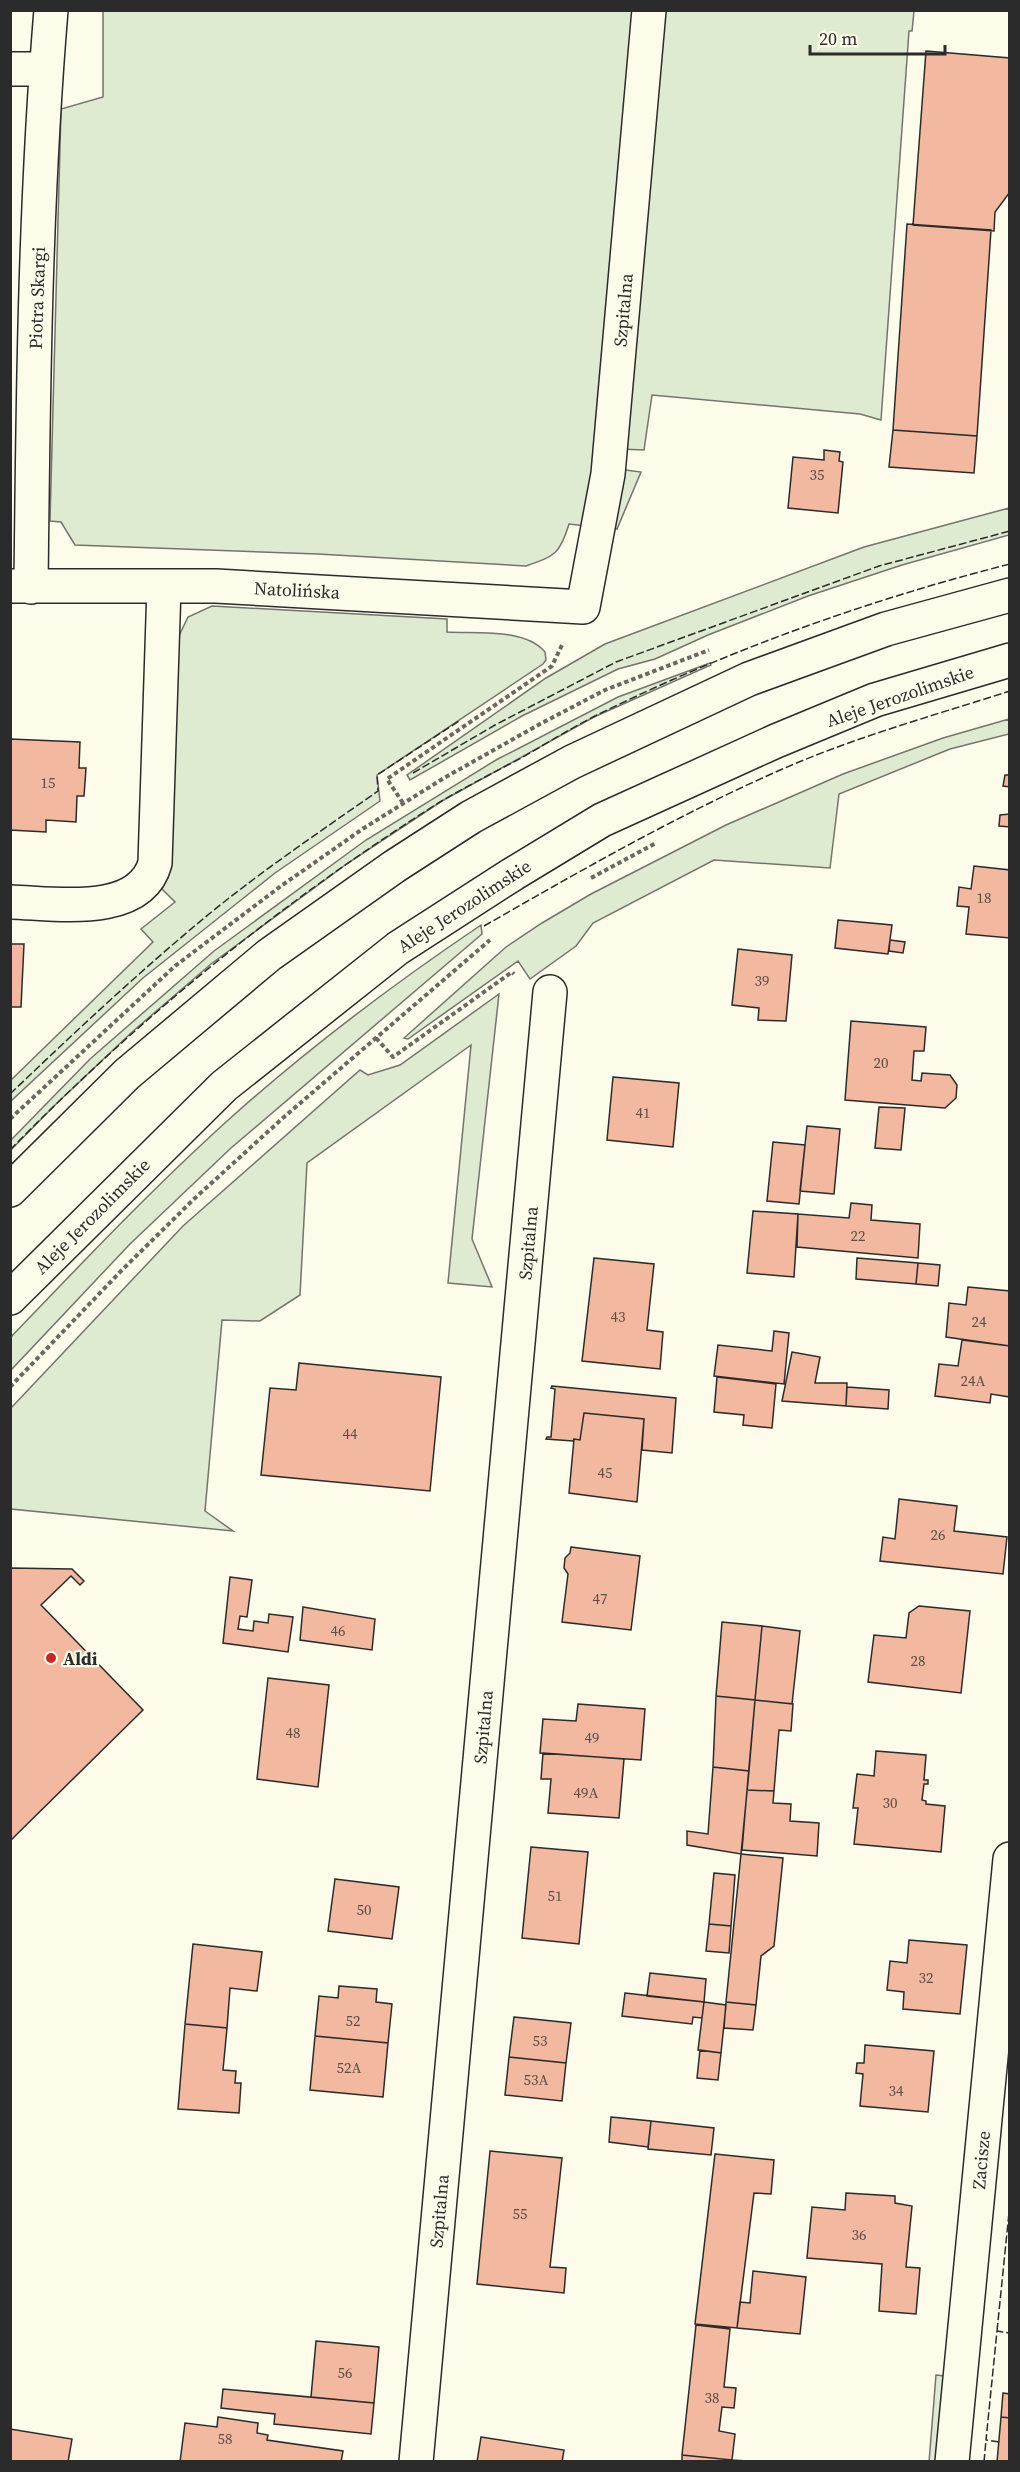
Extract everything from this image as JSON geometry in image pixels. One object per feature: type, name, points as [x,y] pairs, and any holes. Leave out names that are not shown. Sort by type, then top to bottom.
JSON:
[{"type":"street","name":"Piotra Skargi","points":[[21,586],[36,316],[46,69],[51,10]]},
{"type":"street","name":"Szpitalna","points":[[583,607],[608,474],[649,10]]},
{"type":"street","points":[[10,69],[46,69]]},
{"type":"street","name":"Natolińska","points":[[21,586],[216,586],[583,607]]},
{"type":"street","points":[[10,902],[110,902],[128,896],[144,885],[151,876],[155,863],[164,587]]},
{"type":"street","points":[[10,1190],[127,1074],[269,955],[395,866],[471,817],[572,762],[749,679],[886,629],[1010,595]]},
{"type":"street","name":"Aleje Jerozolimskie","points":[[10,1298],[224,1086],[398,948],[513,874],[602,820],[776,741],[876,700],[1010,660]]},
{"type":"street","name":"Szpitalna","points":[[416,2462],[550,992]]},
{"type":"street","name":"Zacisze","points":[[952,2462],[1010,1859]]},
{"type":"path","points":[[404,803],[387,779],[552,666],[555,659]]},
{"type":"path","points":[[589,879],[660,841]]},
{"type":"path","points":[[10,1387],[121,1271],[194,1199],[284,1117],[496,935]]},
{"type":"path","points":[[376,1038],[393,1057],[512,972],[522,986],[550,992]]},
{"type":"green space","points":[[103,11],[640,11],[603,438],[586,526],[569,524],[563,542],[555,552],[526,566],[318,554],[75,545],[61,522],[50,521],[61,109],[103,97]]},
{"type":"green space","points":[[659,11],[914,11],[912,31],[909,31],[881,420],[860,414],[652,395],[644,450],[620,449]]},
{"type":"green space","points":[[618,469],[641,472],[617,529],[609,527]]},
{"type":"green space","points":[[1009,508],[1009,535],[902,565],[808,596],[708,635],[655,659],[618,669],[522,716],[410,780],[407,775],[546,678],[605,644],[864,547]]},
{"type":"green space","points":[[212,606],[447,619],[447,632],[500,634],[525,639],[536,644],[545,652],[546,660],[377,775],[380,801],[275,873],[143,978],[11,1101],[11,1080],[153,942],[141,929],[175,902],[162,889],[172,850],[177,640],[188,617]]},
{"type":"green space","points":[[710,663],[711,665],[594,717],[442,801],[348,863],[211,964],[131,1033],[11,1150],[11,1140],[90,1059],[214,951],[366,840],[496,760],[618,697]]},
{"type":"green space","points":[[1009,719],[1009,734],[950,749],[839,794],[830,868],[714,860],[593,923],[576,946],[530,979],[518,961],[408,1039],[404,1038],[506,947],[591,894],[726,825],[843,774],[943,738]]},
{"type":"green space","points":[[481,925],[482,934],[231,1148],[130,1244],[11,1370],[11,1337],[198,1148],[256,1095],[318,1044],[382,995]]},
{"type":"green space","points":[[499,994],[472,1239],[492,1287],[448,1283],[471,1045],[307,1163],[300,1295],[260,1321],[222,1320],[205,1511],[233,1531],[11,1509],[11,1408],[183,1226],[360,1070],[368,1075],[400,1065]]},
{"type":"green space","points":[[936,2375],[944,2376],[936,2461],[929,2462]]},
{"type":"building","points":[[926,51],[1010,58],[1010,192],[995,212],[994,231],[913,225]]},
{"type":"building","points":[[907,224],[991,230],[977,436],[893,430]]},
{"type":"building","points":[[893,430],[977,436],[974,473],[889,467]]},
{"type":"building","points":[[824,450],[840,452],[839,461],[843,462],[838,513],[788,508],[793,457],[824,460]]},
{"type":"building","points":[[10,739],[80,742],[79,768],[86,768],[84,796],[77,796],[76,822],[46,820],[46,832],[10,830]]},
{"type":"building","points":[[1005,775],[1010,775],[1010,787],[1003,786]]},
{"type":"building","points":[[1010,814],[1010,827],[999,826],[1000,815]]},
{"type":"building","points":[[974,866],[1010,870],[1010,938],[966,934],[969,907],[957,906],[959,887],[971,889]]},
{"type":"building","points":[[838,920],[892,925],[888,954],[835,948]]},
{"type":"building","points":[[890,940],[905,942],[903,953],[889,951]]},
{"type":"building","points":[[10,944],[24,944],[21,1007],[10,1007]]},
{"type":"building","points":[[738,949],[792,955],[786,1021],[758,1020],[759,1008],[732,1005]]},
{"type":"building","points":[[851,1021],[926,1027],[924,1051],[914,1051],[912,1080],[921,1081],[922,1073],[950,1075],[957,1085],[956,1098],[945,1108],[845,1100]]},
{"type":"building","points":[[613,1077],[679,1083],[673,1147],[607,1140]]},
{"type":"building","points":[[879,1107],[905,1108],[901,1150],[875,1148]]},
{"type":"building","points":[[807,1126],[840,1129],[834,1194],[800,1191]]},
{"type":"building","points":[[773,1142],[805,1145],[799,1204],[767,1201]]},
{"type":"building","points":[[851,1203],[872,1205],[871,1220],[920,1224],[918,1258],[797,1247],[798,1214],[849,1218]]},
{"type":"building","points":[[753,1211],[798,1214],[794,1277],[747,1273]]},
{"type":"building","points":[[594,1258],[654,1264],[647,1330],[663,1332],[660,1369],[582,1361]]},
{"type":"building","points":[[857,1258],[918,1263],[916,1284],[856,1279]]},
{"type":"building","points":[[918,1263],[940,1265],[938,1286],[916,1284]]},
{"type":"building","points":[[968,1287],[1010,1291],[1010,1346],[946,1337],[949,1303],[966,1305]]},
{"type":"building","points":[[774,1331],[789,1333],[784,1384],[714,1376],[718,1345],[772,1351]]},
{"type":"building","points":[[962,1340],[1010,1346],[1010,1397],[991,1394],[990,1403],[935,1396],[939,1364],[958,1366]]},
{"type":"building","points":[[792,1352],[820,1357],[815,1383],[847,1383],[846,1406],[782,1401]]},
{"type":"building","points":[[299,1363],[441,1377],[430,1491],[261,1475],[270,1388],[296,1390]]},
{"type":"building","points":[[717,1377],[776,1384],[772,1428],[743,1425],[744,1415],[714,1412]]},
{"type":"building","points":[[552,1386],[676,1398],[672,1453],[642,1450],[644,1419],[584,1413],[580,1440],[546,1439],[551,1437],[555,1389],[551,1388]]},
{"type":"building","points":[[847,1387],[889,1390],[888,1409],[846,1406]]},
{"type":"building","points":[[584,1413],[644,1419],[637,1502],[569,1493],[574,1439],[580,1440]]},
{"type":"building","points":[[899,1499],[957,1506],[954,1531],[1007,1537],[1003,1574],[880,1561],[883,1537],[895,1539]]},
{"type":"building","points":[[571,1547],[640,1556],[631,1630],[562,1622],[568,1574],[564,1568],[565,1558],[570,1553]]},
{"type":"building","name":"Aldi","points":[[10,1568],[72,1569],[84,1581],[80,1585],[71,1576],[41,1605],[143,1710],[10,1841]]},
{"type":"building","points":[[230,1577],[252,1580],[247,1617],[240,1616],[238,1629],[253,1631],[254,1621],[268,1623],[269,1614],[293,1617],[288,1652],[223,1643]]},
{"type":"building","points":[[919,1606],[970,1611],[961,1693],[868,1682],[874,1635],[906,1638],[909,1613]]},
{"type":"building","points":[[303,1607],[375,1619],[372,1650],[300,1640]]},
{"type":"building","points":[[722,1622],[762,1626],[755,1700],[716,1696]]},
{"type":"building","points":[[762,1626],[800,1631],[792,1704],[755,1700]]},
{"type":"building","points":[[268,1678],[329,1685],[318,1787],[257,1779]]},
{"type":"building","points":[[716,1696],[755,1700],[749,1771],[713,1767]]},
{"type":"building","points":[[755,1700],[793,1704],[791,1731],[779,1730],[774,1791],[747,1790]]},
{"type":"building","points":[[578,1704],[645,1709],[641,1760],[540,1753],[543,1719],[576,1721]]},
{"type":"building","points":[[876,1751],[926,1755],[924,1780],[928,1780],[928,1784],[924,1784],[922,1800],[926,1801],[926,1804],[945,1806],[941,1852],[854,1844],[858,1808],[853,1808],[857,1774],[874,1776]]},
{"type":"building","points":[[543,1753],[624,1759],[619,1818],[548,1813],[551,1779],[541,1779]]},
{"type":"building","points":[[713,1767],[749,1771],[741,1854],[687,1845],[687,1831],[708,1834]]},
{"type":"building","points":[[747,1790],[774,1791],[773,1803],[791,1804],[790,1821],[819,1823],[817,1856],[742,1850]]},
{"type":"building","points":[[531,1847],[588,1852],[579,1944],[522,1938]]},
{"type":"building","points":[[741,1854],[783,1858],[774,1946],[761,1956],[756,2005],[726,2002]]},
{"type":"building","points":[[714,1873],[735,1875],[731,1926],[709,1924]]},
{"type":"building","points":[[335,1879],[399,1887],[392,1939],[328,1931]]},
{"type":"building","points":[[709,1924],[731,1926],[729,1953],[706,1951]]},
{"type":"building","points":[[909,1940],[967,1945],[960,2014],[903,2009],[904,1992],[887,1990],[890,1961],[907,1963]]},
{"type":"building","points":[[193,1944],[262,1952],[257,1991],[230,1988],[227,2028],[185,2024]]},
{"type":"building","points":[[650,1973],[706,1979],[704,2002],[647,1996]]},
{"type":"building","points":[[339,1986],[377,1989],[376,2002],[392,2004],[388,2043],[315,2036],[319,1996],[338,1998]]},
{"type":"building","points":[[625,1993],[704,2002],[702,2018],[693,2017],[692,2024],[622,2016]]},
{"type":"building","points":[[704,2002],[726,2005],[721,2053],[698,2050]]},
{"type":"building","points":[[726,2002],[756,2005],[753,2030],[724,2028]]},
{"type":"building","points":[[514,2017],[571,2023],[566,2063],[509,2057]]},
{"type":"building","points":[[185,2024],[227,2028],[223,2070],[236,2071],[235,2083],[241,2083],[239,2113],[178,2109]]},
{"type":"building","points":[[315,2036],[388,2043],[383,2097],[310,2090]]},
{"type":"building","points":[[865,2045],[934,2051],[928,2112],[860,2106],[863,2074],[856,2073],[857,2063],[864,2063]]},
{"type":"building","points":[[700,2050],[721,2053],[718,2080],[697,2078]]},
{"type":"building","points":[[509,2057],[566,2063],[562,2101],[505,2095]]},
{"type":"building","points":[[611,2117],[651,2121],[648,2147],[609,2142]]},
{"type":"building","points":[[651,2121],[714,2128],[711,2155],[648,2149]]},
{"type":"building","points":[[490,2151],[562,2158],[550,2267],[566,2268],[564,2293],[477,2284]]},
{"type":"building","points":[[715,2154],[774,2160],[771,2194],[754,2193],[737,2328],[695,2324]]},
{"type":"building","points":[[846,2193],[895,2196],[895,2203],[912,2206],[906,2267],[920,2268],[916,2314],[879,2311],[882,2264],[807,2258],[812,2207],[845,2210]]},
{"type":"building","points":[[753,2271],[806,2277],[800,2334],[737,2328],[740,2302],[750,2303]]},
{"type":"building","points":[[696,2325],[730,2329],[724,2387],[736,2388],[734,2408],[722,2407],[719,2431],[735,2434],[732,2460],[682,2455]]},
{"type":"building","points":[[316,2341],[379,2347],[374,2403],[311,2397]]},
{"type":"building","points":[[223,2389],[374,2403],[371,2434],[274,2424],[275,2414],[221,2408]]},
{"type":"building","points":[[1003,2393],[1010,2394],[1010,2418],[1001,2417]]},
{"type":"building","points":[[218,2417],[258,2423],[257,2433],[268,2435],[267,2440],[343,2451],[341,2462],[180,2462],[185,2423],[217,2427]]},
{"type":"building","points":[[1001,2417],[1010,2418],[1010,2462],[997,2462]]},
{"type":"building","points":[[10,2429],[72,2439],[68,2462],[10,2462]]},
{"type":"building","points":[[481,2437],[564,2450],[562,2462],[477,2462]]},
{"type":"building","points":[[682,2455],[732,2460],[747,2461],[682,2462]]},
{"type":"fence","points":[[413,773],[495,725],[616,662],[879,566],[1010,531]]},
{"type":"fence","points":[[10,1150],[110,1053],[215,963],[325,879],[440,802],[595,716],[695,670],[798,629],[851,611],[1010,564]]},
{"type":"fence","points":[[484,926],[665,825],[778,771],[863,738],[1010,691]]},
{"type":"fence","points":[[10,1094],[108,1002],[209,914],[271,866],[378,791],[377,775],[459,721]]},
{"type":"fence","points":[[997,2331],[1010,2203]]},
{"type":"fence","points":[[999,2442],[986,2440],[997,2331],[1010,2333]]},
{"type":"fence","points":[[984,2462],[986,2440]]},
{"type":"place","name":"Aldi","points":[[51,1658]]}]
